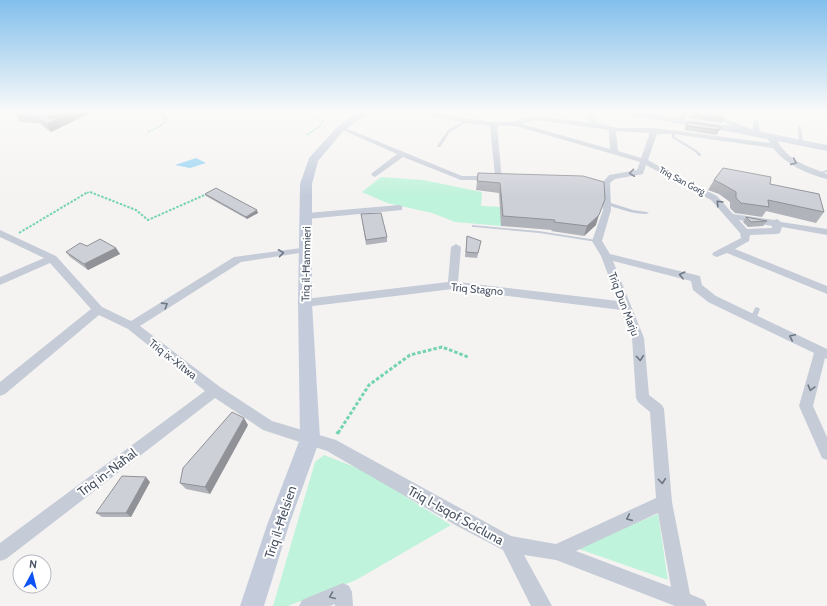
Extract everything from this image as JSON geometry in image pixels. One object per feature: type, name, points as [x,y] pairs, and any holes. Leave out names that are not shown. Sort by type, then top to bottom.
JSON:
[{"type":"street","name":"Triq il-Ħammieri","points":[[310,439],[305,303],[307,216],[306,184],[313,160],[330,140]]},
{"type":"street","points":[[371,140],[462,178],[503,178],[496,140]]},
{"type":"street","name":"Triq San Ġorġ","points":[[575,140],[645,161],[668,175],[698,188],[714,198],[745,232]]},
{"type":"street","points":[[613,140],[614,151]]},
{"type":"street","points":[[597,241],[607,210],[602,187],[612,177],[640,172],[652,140]]},
{"type":"street","points":[[761,140],[801,143],[827,148]]},
{"type":"street","points":[[773,141],[787,159],[823,172],[827,177]]},
{"type":"street","points":[[375,175],[403,153]]},
{"type":"street","points":[[307,216],[399,208]]},
{"type":"street","points":[[731,216],[776,222],[827,232]]},
{"type":"street","points":[[776,222],[777,231],[745,232],[746,240],[721,252],[827,290]]},
{"type":"street","points":[[0,233],[52,258]]},
{"type":"street","name":"Triq Dun Marju","points":[[597,241],[606,256],[638,338],[643,398],[657,409],[664,502],[682,600]]},
{"type":"street","points":[[453,285],[456,247]]},
{"type":"street","points":[[132,326],[238,259],[306,249]]},
{"type":"street","points":[[606,256],[696,279],[697,287],[712,299],[755,314],[824,352],[806,406],[827,453]]},
{"type":"street","points":[[0,281],[52,258]]},
{"type":"street","name":"Triq ix-Xitwa","points":[[52,258],[98,310],[132,326],[215,392],[268,426],[310,439]]},
{"type":"street","name":"Triq Stagno","points":[[305,303],[453,285],[625,306]]},
{"type":"street","points":[[0,390],[98,310]]},
{"type":"street","name":"Triq in-Naħal","points":[[0,553],[215,392]]},
{"type":"street","name":"Triq l-Isqof Scicluna","points":[[310,439],[331,445],[509,544],[556,552],[698,606]]},
{"type":"street","name":"Triq il-Ħelsien","points":[[252,606],[278,525],[310,439]]},
{"type":"street","points":[[556,552],[664,502]]},
{"type":"street","points":[[509,544],[538,601],[543,606]]},
{"type":"street","points":[[308,606],[343,592],[344,606]]},
{"type":"lane","points":[[440,146],[443,140]]},
{"type":"lane","points":[[677,140],[684,146],[697,151],[700,155]]},
{"type":"lane","points":[[606,203],[633,211],[647,213]]},
{"type":"lane","points":[[474,226],[539,232],[597,241]]},
{"type":"path","points":[[12,238],[89,192],[136,210],[148,220],[216,189]]},
{"type":"path","points":[[331,445],[369,385],[410,355],[442,347],[468,357]]},
{"type":"green space","points":[[381,177],[423,180],[482,192],[481,206],[501,207],[501,226],[455,222],[432,213],[387,203],[362,192]]},
{"type":"green space","points":[[324,455],[365,471],[451,525],[356,580],[288,606],[273,606],[315,462]]},
{"type":"green space","points":[[658,514],[668,580],[576,548]]},
{"type":"water","points":[[196,158],[206,163],[190,168],[175,165]]},
{"type":"building","points":[[723,168],[771,177],[770,184],[819,194],[824,212],[768,200],[769,207],[741,203],[736,198],[736,192],[714,180]]},
{"type":"building","points":[[478,173],[583,176],[604,182],[605,199],[599,215],[587,226],[554,222],[555,220],[503,216],[500,183],[477,181]]},
{"type":"building","points":[[216,188],[257,210],[246,217],[205,194]]},
{"type":"building","points":[[381,213],[387,237],[366,240],[361,214]]},
{"type":"building","points":[[746,217],[767,221],[751,222]]},
{"type":"building","points":[[467,236],[481,241],[478,253],[466,252]]},
{"type":"building","points":[[100,239],[116,248],[84,264],[66,252],[80,243],[87,246]]},
{"type":"building","points":[[232,412],[244,418],[205,487],[180,483],[183,468]]},
{"type":"building","points":[[122,476],[146,477],[126,513],[96,513]]}]
